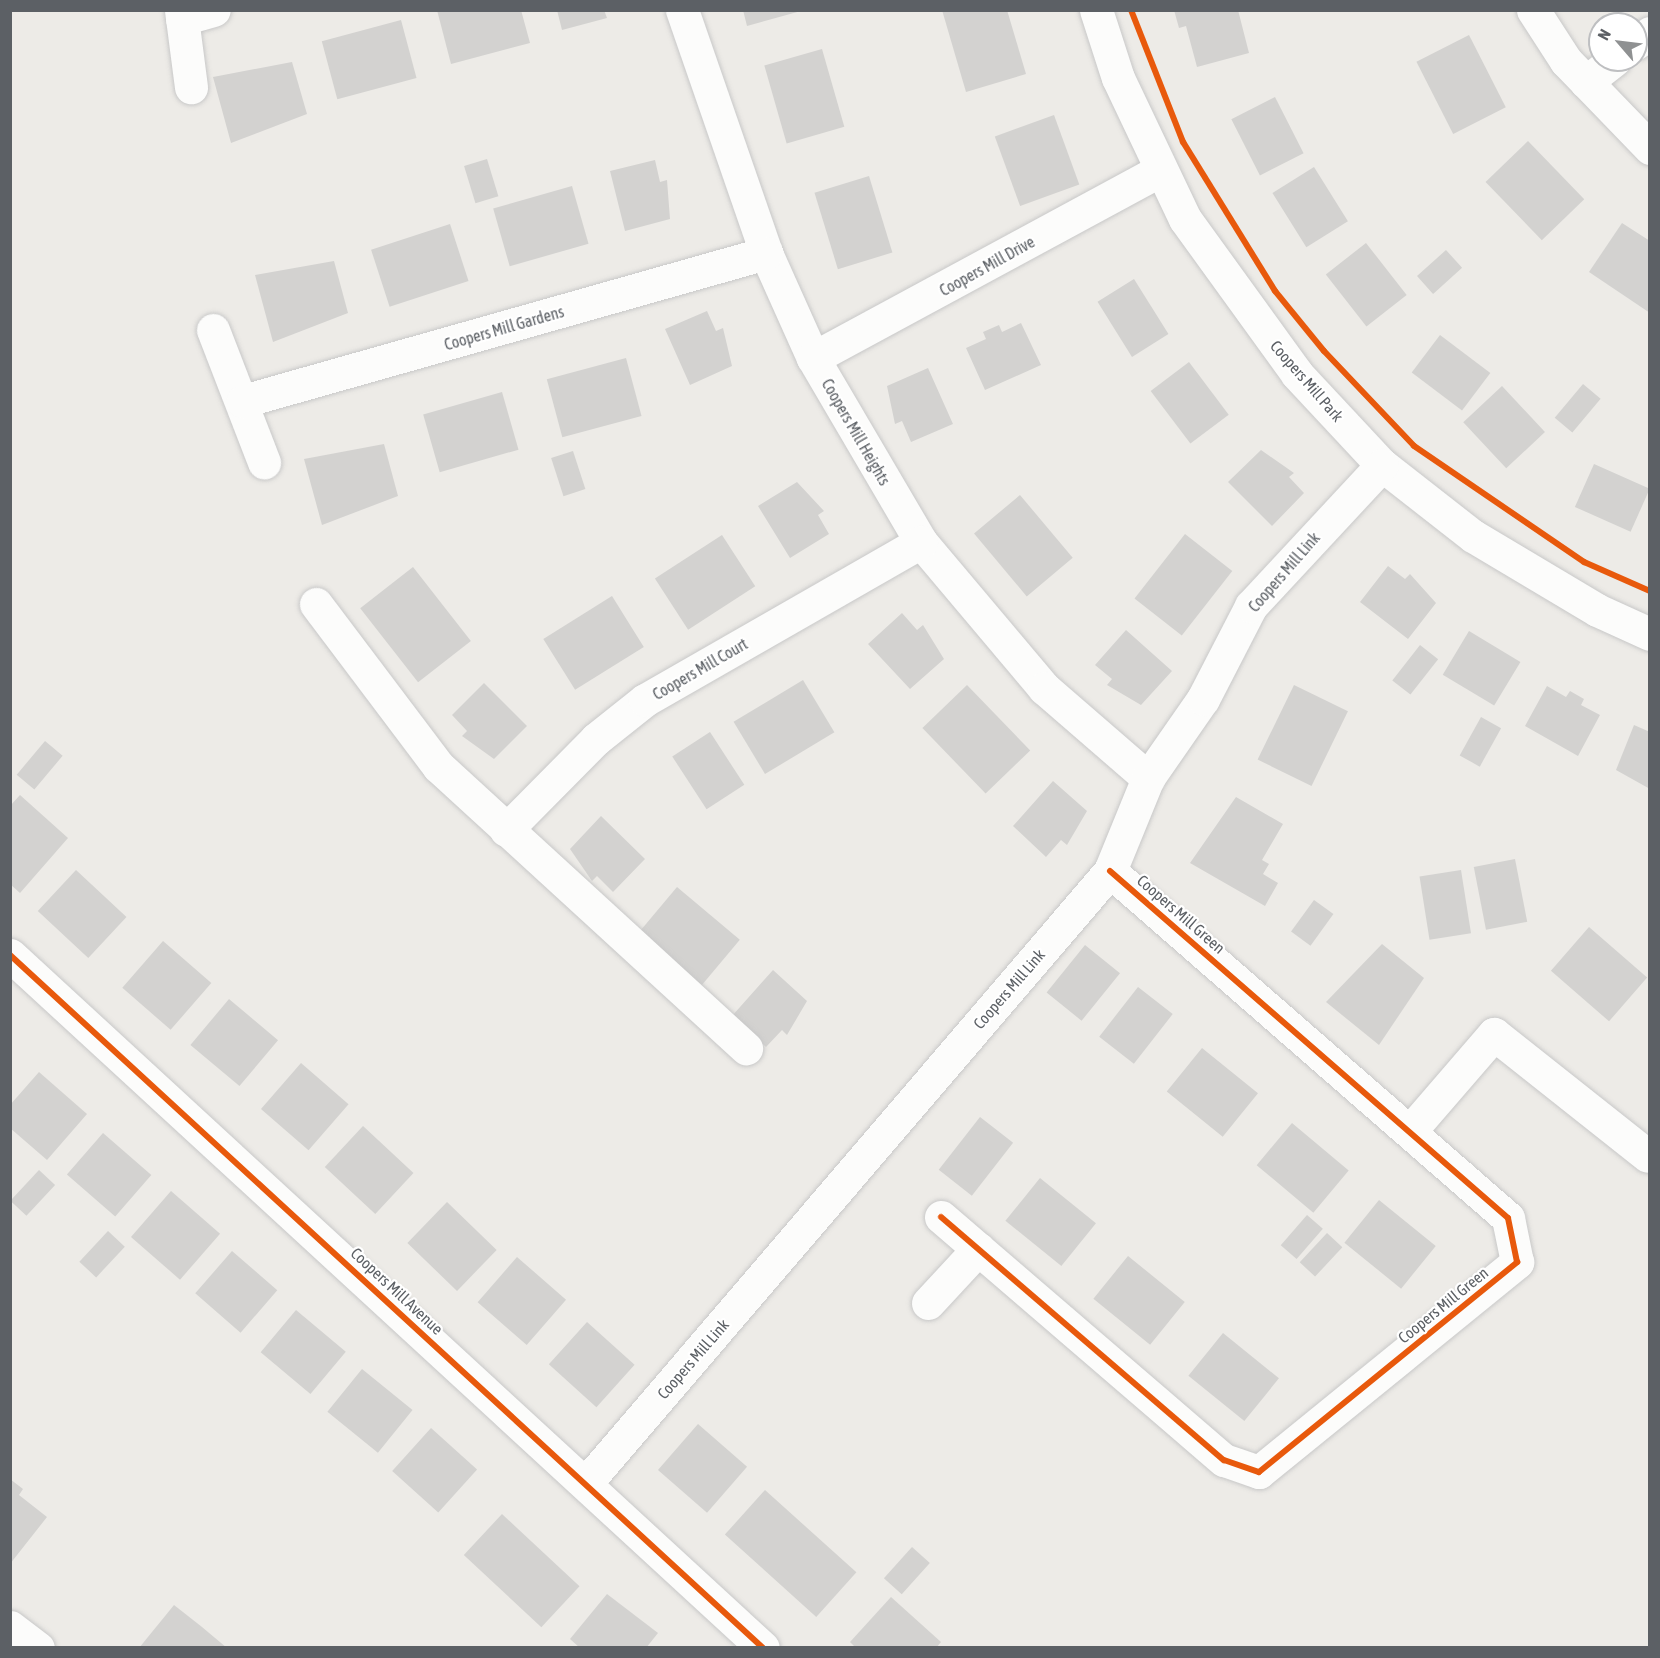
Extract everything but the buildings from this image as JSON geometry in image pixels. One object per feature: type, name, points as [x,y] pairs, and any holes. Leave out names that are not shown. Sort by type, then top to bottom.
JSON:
[{"type":"street","points":[[191,87],[181,15],[214,10]]},
{"type":"street","name":"Coopers Mill Heights","points":[[682,10],[766,253],[813,358],[921,542],[1044,688],[1148,778]]},
{"type":"street","name":"Coopers Mill Park","points":[[1096,10],[1118,78],[1159,171],[1233,292],[1297,374],[1382,465],[1473,536],[1597,610],[1650,634]]},
{"type":"street","points":[[1533,10],[1586,82],[1650,148]]},
{"type":"street","points":[[1586,82],[1599,72]]},
{"type":"street","name":"Coopers Mill Drive","points":[[813,358],[1159,171]]},
{"type":"street","name":"Coopers Mill Gardens","points":[[243,401],[766,253]]},
{"type":"street","points":[[213,330],[243,401],[264,462]]},
{"type":"street","name":"Coopers Mill Link","points":[[586,1483],[1110,871],[1148,778],[1203,699],[1251,606],[1382,465]]},
{"type":"street","name":"Coopers Mill Court","points":[[506,830],[596,739],[645,700],[921,542]]},
{"type":"street","points":[[316,604],[438,766],[506,830],[580,893],[746,1048]]},
{"type":"street","name":"Coopers Mill Green","points":[[940,1217],[1224,1460],[1259,1472],[1517,1262],[1508,1218],[1411,1130],[1110,871]]},
{"type":"street","name":"Coopers Mill Avenue","points":[[10,955],[763,1647]]},
{"type":"street","points":[[1411,1130],[1494,1034],[1648,1155]]},
{"type":"street","points":[[928,1303],[978,1249]]},
{"type":"street","points":[[10,1627],[38,1647]]},
{"type":"cycle path","points":[[1131,10],[1183,142],[1275,291],[1324,351],[1414,446],[1584,562],[1650,591]]},
{"type":"cycle path","points":[[941,1217],[1224,1460],[1259,1472],[1517,1262],[1508,1218],[1110,871]]},
{"type":"cycle path","points":[[10,955],[763,1648]]}]
